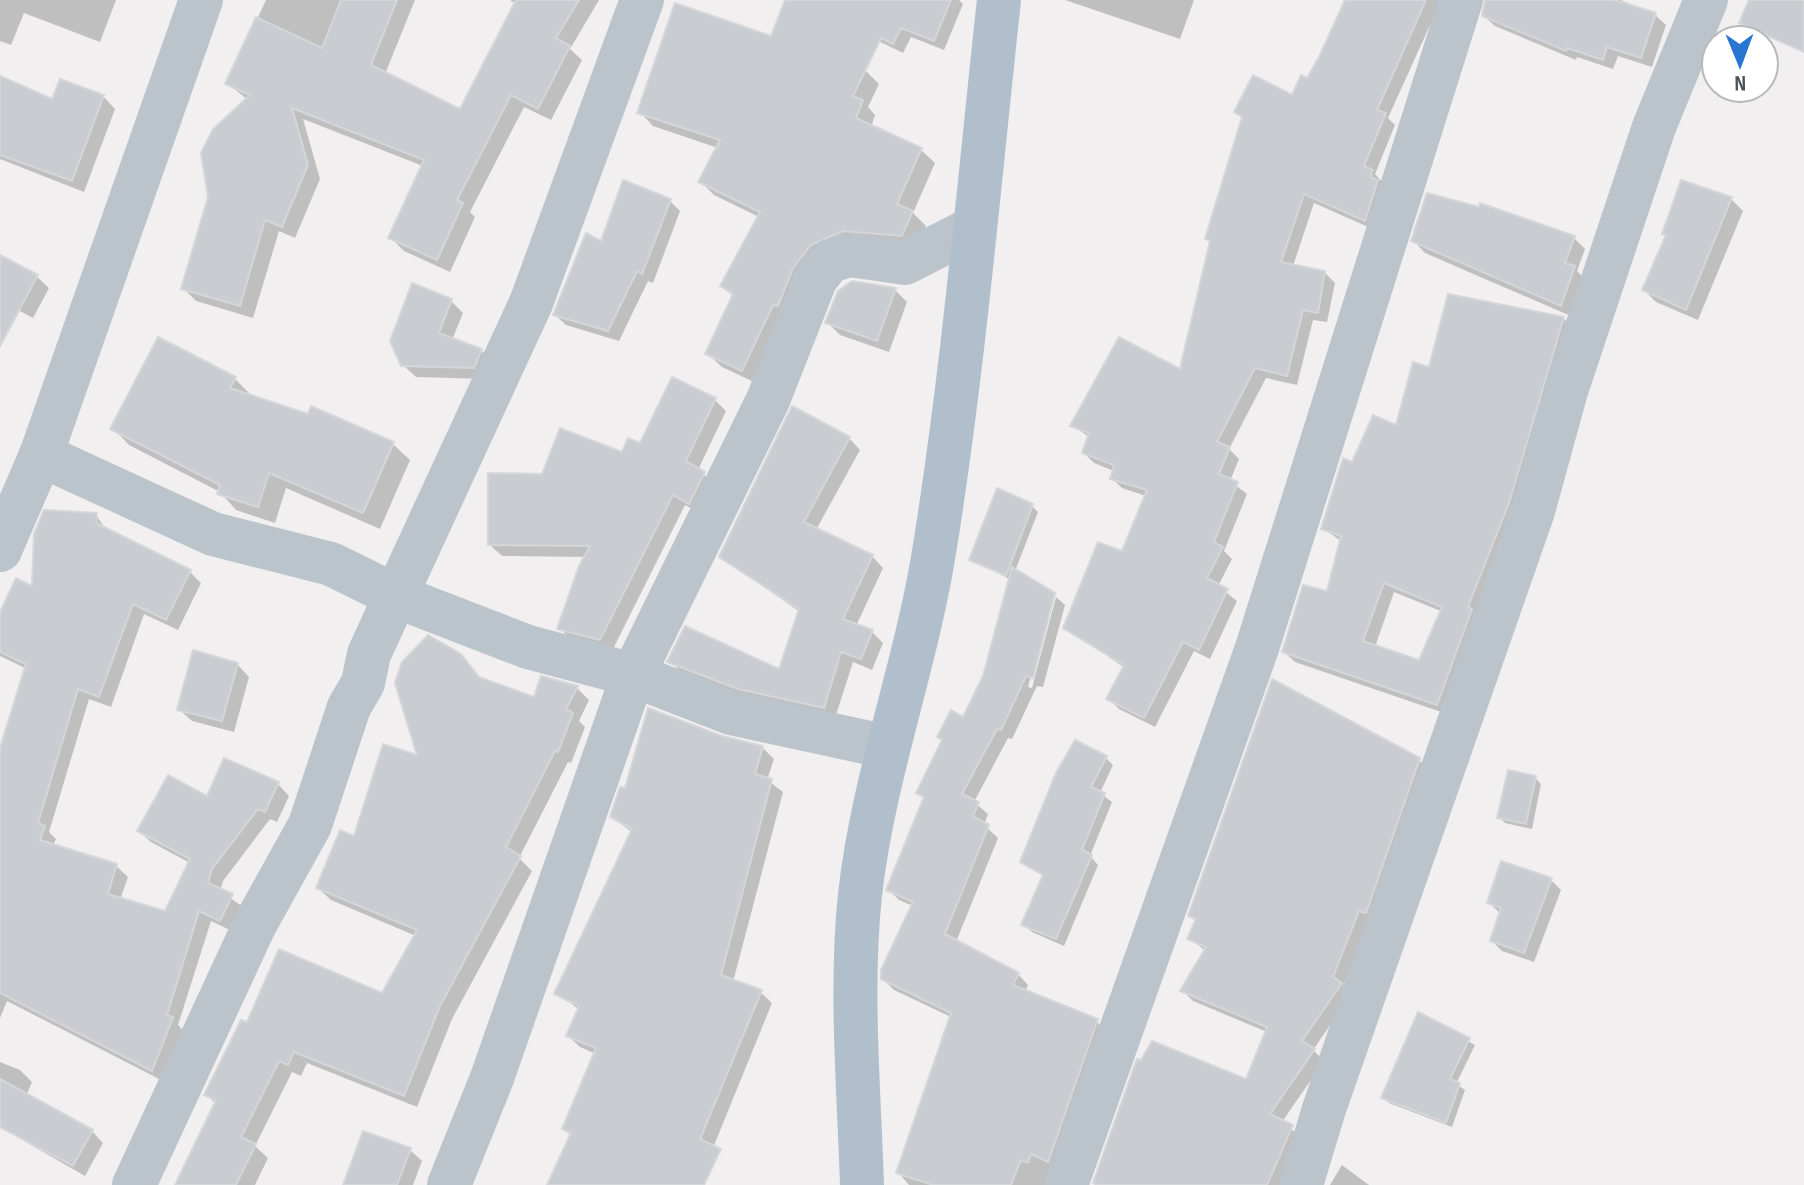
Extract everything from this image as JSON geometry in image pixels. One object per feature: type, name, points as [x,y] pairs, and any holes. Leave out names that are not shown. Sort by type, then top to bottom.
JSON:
[{"type":"main road","points":[[862,1185],[858,1029],[860,895],[888,747],[933,558],[959,394],[999,0]]},
{"type":"street","points":[[0,550],[41,455],[201,0]]},
{"type":"street","points":[[134,1185],[255,924],[310,825],[349,707],[363,683],[369,654],[531,303],[642,0]]},
{"type":"street","points":[[1066,1185],[1257,648],[1461,0]]},
{"type":"street","points":[[1301,1185],[1324,1109],[1533,511],[1566,391],[1654,127],[1706,0]]},
{"type":"street","points":[[449,1185],[492,1078],[633,675],[768,400],[816,278],[830,261],[850,255],[905,263],[975,227]]},
{"type":"street","points":[[41,455],[213,534],[331,564],[396,596],[528,647],[633,675],[731,713],[888,747]]},
{"type":"building","points":[[341,0],[397,0],[371,65],[460,109],[516,0],[579,0],[556,38],[570,46],[538,109],[511,95],[457,200],[463,203],[437,260],[388,238],[424,160],[292,108],[308,165],[282,227],[265,220],[240,306],[181,289],[208,197],[201,153],[213,129],[250,95],[225,84],[256,17],[322,48]]},
{"type":"building","points":[[785,0],[951,0],[934,41],[901,28],[893,44],[881,38],[853,96],[863,100],[856,118],[922,148],[897,204],[913,211],[902,236],[843,231],[811,245],[793,268],[778,306],[773,305],[742,371],[705,354],[733,294],[720,286],[760,212],[698,182],[720,140],[637,113],[675,3],[771,36]]},
{"type":"building","points":[[1345,0],[1426,0],[1377,110],[1386,113],[1364,166],[1373,170],[1370,177],[1378,180],[1365,221],[1304,194],[1281,262],[1325,271],[1318,313],[1303,310],[1287,376],[1255,368],[1217,442],[1230,447],[1219,474],[1238,482],[1214,542],[1223,547],[1207,578],[1228,589],[1199,650],[1183,642],[1144,718],[1106,699],[1124,665],[1063,628],[1098,542],[1122,551],[1147,490],[1110,479],[1114,465],[1082,453],[1089,433],[1070,426],[1119,337],[1180,369],[1210,241],[1205,239],[1242,117],[1234,112],[1253,75],[1292,95],[1301,75],[1307,78],[1319,57]]},
{"type":"building","points":[[1485,0],[1615,0],[1656,13],[1641,58],[1607,47],[1603,60],[1567,48],[1566,51],[1482,16]]},
{"type":"building","points":[[1749,0],[1804,0],[1804,52],[1780,41],[1780,24],[1739,23]]},
{"type":"building","points":[[0,76],[52,99],[60,79],[104,95],[72,181],[0,155]]},
{"type":"building","points":[[623,180],[671,199],[642,274],[637,271],[608,331],[553,315],[586,233],[601,241]]},
{"type":"building","points":[[1681,180],[1732,197],[1686,310],[1642,290],[1666,235],[1662,234]]},
{"type":"building","points":[[1427,193],[1479,207],[1480,203],[1575,236],[1565,263],[1575,266],[1561,306],[1411,241]]},
{"type":"building","points":[[0,255],[38,275],[0,346]]},
{"type":"building","points":[[852,281],[896,288],[877,341],[825,323],[838,291]]},
{"type":"building","points":[[412,283],[452,299],[439,333],[482,349],[474,368],[401,366],[390,341]]},
{"type":"building","points":[[1448,294],[1564,317],[1509,503],[1468,607],[1472,609],[1437,705],[1282,652],[1303,585],[1327,591],[1341,536],[1321,529],[1343,458],[1352,462],[1373,415],[1396,425],[1413,362],[1429,367]],"holes":[[[1384,583],[1442,607],[1419,660],[1363,641]]]},
{"type":"building","points":[[158,337],[236,377],[230,388],[308,414],[311,406],[394,442],[363,513],[269,473],[258,507],[217,494],[220,485],[110,429]]},
{"type":"building","points":[[672,377],[716,398],[686,461],[705,472],[689,504],[673,495],[600,640],[557,629],[579,566],[590,546],[488,545],[488,473],[542,474],[560,428],[622,452],[628,438],[640,443]]},
{"type":"building","points":[[792,406],[850,437],[804,522],[873,555],[843,619],[873,630],[861,659],[841,652],[824,708],[738,689],[667,662],[685,626],[779,669],[799,609],[719,557]]},
{"type":"building","points":[[997,488],[1033,504],[1006,576],[969,560]]},
{"type":"building","points":[[44,510],[97,513],[96,523],[191,570],[166,620],[133,604],[99,697],[78,689],[38,823],[45,826],[40,840],[117,864],[108,894],[165,911],[190,859],[137,831],[168,775],[207,796],[224,758],[279,782],[265,812],[258,809],[212,869],[208,883],[233,894],[220,921],[199,911],[167,1015],[173,1017],[152,1071],[0,993],[0,748],[26,664],[0,652],[0,612],[16,578],[32,586],[34,534]]},
{"type":"building","points":[[1012,567],[1055,593],[1033,678],[1026,676],[1001,730],[997,729],[962,794],[979,802],[973,816],[989,825],[945,934],[1019,973],[1013,985],[1098,1019],[1048,1162],[1031,1154],[1028,1163],[1021,1160],[1011,1185],[933,1185],[896,1173],[951,1013],[881,979],[881,970],[913,902],[886,890],[924,797],[916,793],[942,740],[937,737],[951,710],[963,717],[983,676]]},
{"type":"building","points":[[428,635],[461,654],[479,677],[534,697],[541,676],[578,686],[566,709],[573,713],[558,752],[555,751],[506,847],[521,856],[440,1006],[404,1096],[294,1052],[288,1065],[279,1061],[241,1137],[256,1144],[236,1185],[175,1185],[216,1100],[204,1095],[241,1020],[247,1022],[279,949],[382,993],[417,930],[316,888],[340,830],[354,836],[383,744],[417,755],[395,683],[402,662]]},
{"type":"building","points":[[193,650],[238,663],[222,721],[177,710]]},
{"type":"building","points":[[1272,679],[1420,758],[1366,913],[1359,911],[1333,977],[1342,983],[1302,1041],[1315,1049],[1270,1114],[1293,1125],[1267,1185],[1098,1185],[1093,1183],[1137,1059],[1141,1060],[1152,1041],[1246,1079],[1267,1027],[1180,991],[1206,947],[1187,939],[1196,919],[1188,916]]},
{"type":"building","points":[[648,708],[722,736],[763,746],[755,774],[772,779],[721,975],[762,990],[700,1139],[721,1149],[704,1185],[547,1185],[571,1133],[562,1129],[596,1048],[566,1036],[579,1006],[554,994],[632,829],[610,817],[620,787],[625,788]]},
{"type":"building","points":[[1075,740],[1107,756],[1091,787],[1105,793],[1082,850],[1092,855],[1056,939],[1021,925],[1043,875],[1020,862],[1056,773]]},
{"type":"building","points":[[1508,770],[1536,776],[1526,824],[1497,818]]},
{"type":"building","points":[[1501,861],[1552,878],[1524,953],[1490,941],[1501,908],[1487,903]]},
{"type":"building","points":[[1418,1012],[1470,1038],[1450,1079],[1460,1083],[1446,1123],[1381,1098]]},
{"type":"building","points":[[0,1079],[93,1130],[73,1166],[0,1127]]},
{"type":"building","points":[[363,1131],[411,1148],[397,1185],[343,1185]]}]
